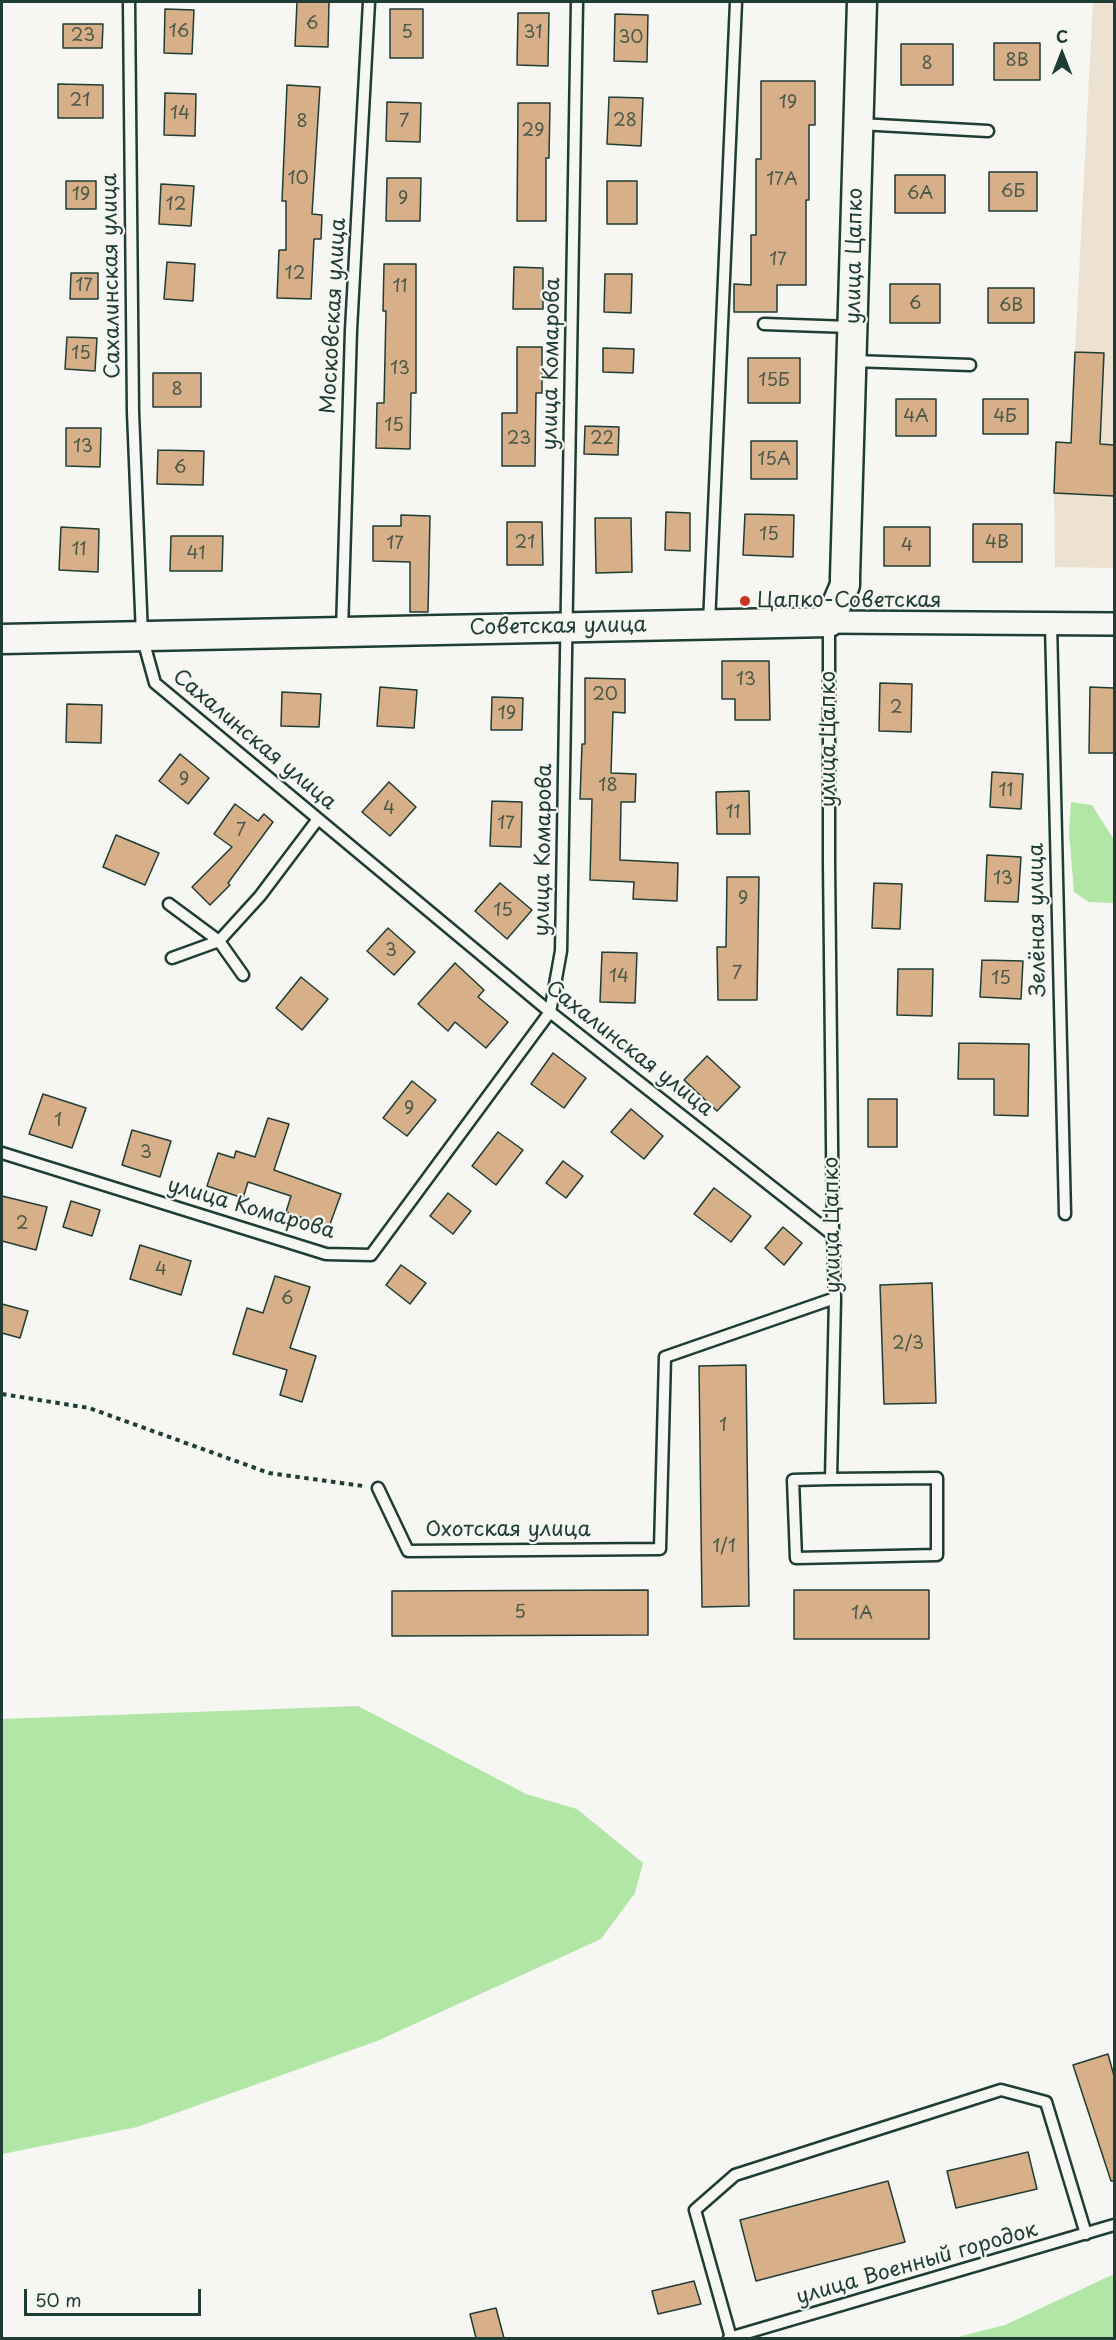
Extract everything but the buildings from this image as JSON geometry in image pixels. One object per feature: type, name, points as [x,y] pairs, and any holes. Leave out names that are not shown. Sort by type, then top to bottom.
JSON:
[{"type":"street","name":"улица Цапко","points":[[830,622],[845,585],[862,2]]},
{"type":"street","name":"Советская улица","points":[[2,639],[830,622],[1114,624]]},
{"type":"lane","name":"Сахалинская улица","points":[[129,2],[133,412],[142,636],[155,682],[550,1012],[832,1234]]},
{"type":"lane","name":"Московская улица","points":[[342,632],[351,330],[369,2]]},
{"type":"lane","name":"улица Комарова","points":[[2,1153],[326,1254],[371,1255],[550,1012],[561,951],[577,2]]},
{"type":"lane","points":[[709,624],[736,2]]},
{"type":"lane","points":[[859,124],[988,130]]},
{"type":"lane","points":[[764,324],[853,327]]},
{"type":"lane","points":[[853,361],[970,365]]},
{"type":"lane","name":"улица Цапко","points":[[830,622],[832,1234],[835,1298],[831,1479]]},
{"type":"lane","name":"Зелёная улица","points":[[1051,624],[1065,1214]]},
{"type":"lane","points":[[172,958],[219,940],[260,896],[318,819]]},
{"type":"lane","points":[[169,904],[219,940],[243,975]]},
{"type":"lane","name":"Охотская улица","points":[[378,1488],[408,1551],[660,1549],[665,1357],[835,1298]]},
{"type":"lane","points":[[937,1478],[937,1555],[796,1558],[793,1479],[831,1479],[937,1478]]},
{"type":"lane","points":[[730,2338],[695,2210],[735,2175],[1001,2090],[1046,2102],[1086,2234]]},
{"type":"lane","name":"улица Военный городок","points":[[730,2338],[1114,2226]]},
{"type":"path","points":[[2,1394],[89,1408],[269,1473],[378,1488]]},
{"type":"shaded area","points":[[1093,2],[1114,2],[1114,445],[1100,444],[1104,354],[1075,352]]},
{"type":"shaded area","points":[[1054,493],[1114,496],[1114,568],[1055,567]]},
{"type":"green space","points":[[1071,802],[1092,805],[1114,840],[1114,903],[1089,902],[1074,892],[1069,832]]},
{"type":"green space","points":[[358,1706],[526,1794],[577,1809],[643,1863],[635,1893],[601,1939],[377,2041],[137,2127],[2,2154],[2,1719]]},
{"type":"green space","points":[[1114,2274],[1114,2338],[954,2338],[1005,2325]]},
{"type":"place","name":"Цапко-Советская","points":[[745,601]]}]
